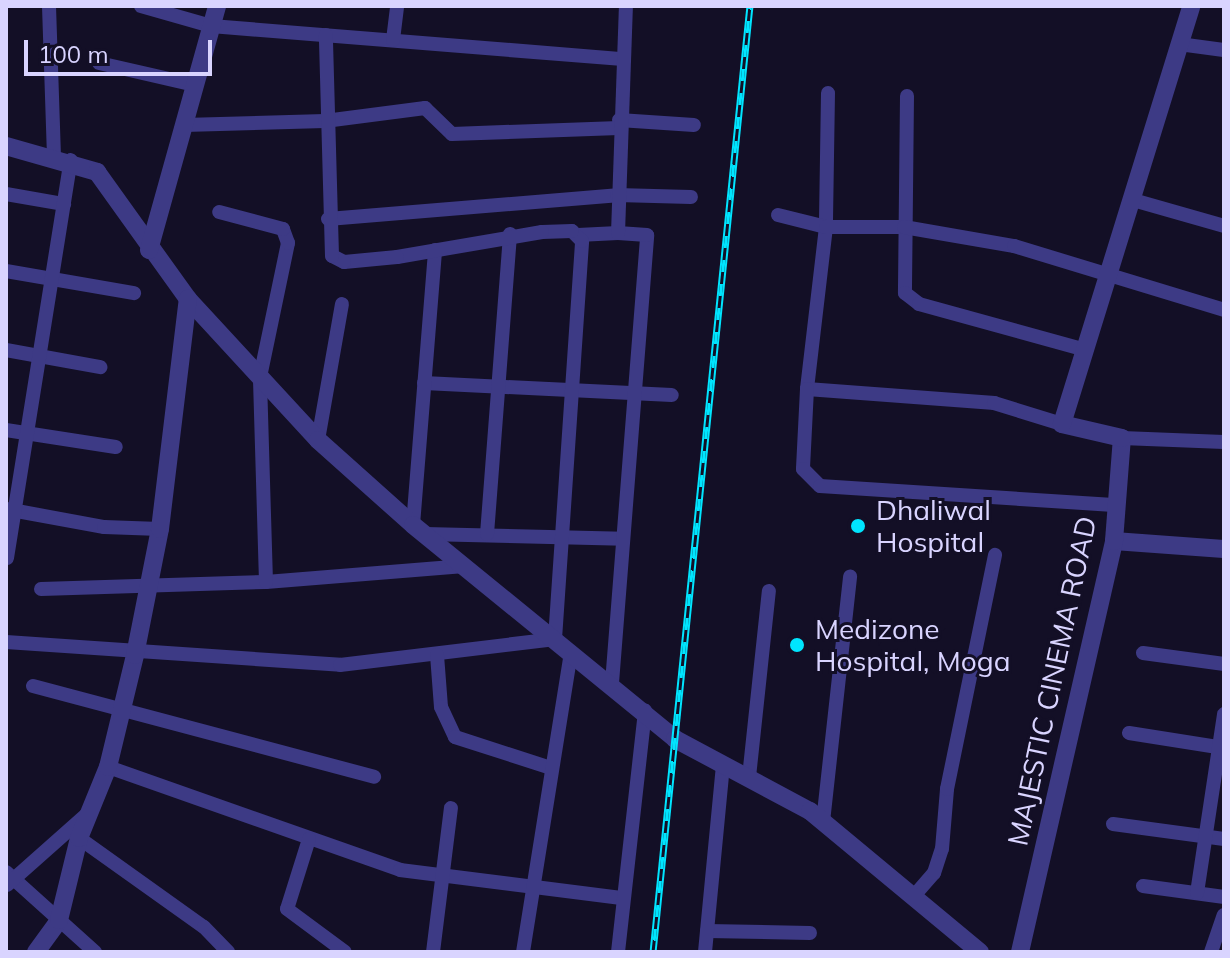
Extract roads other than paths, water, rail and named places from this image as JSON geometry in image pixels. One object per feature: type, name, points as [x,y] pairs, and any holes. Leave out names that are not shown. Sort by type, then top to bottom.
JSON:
[{"type":"street","points":[[7,558],[10,510],[27,433],[64,204],[49,6]]},
{"type":"street","points":[[141,6],[211,26],[620,59]]},
{"type":"street","points":[[149,250],[217,6]]},
{"type":"street","points":[[393,40],[397,6]]},
{"type":"street","points":[[618,233],[620,59],[626,6]]},
{"type":"street","points":[[1062,424],[1191,6]]},
{"type":"street","points":[[326,35],[329,249],[344,262],[435,250],[510,234],[647,235],[612,683]]},
{"type":"street","points":[[1179,44],[1224,50]]},
{"type":"street","points":[[99,63],[195,85]]},
{"type":"street","points":[[828,93],[826,227],[807,389],[803,469],[820,486],[1117,505]]},
{"type":"street","points":[[907,96],[902,283],[912,301],[1086,350]]},
{"type":"street","points":[[184,125],[325,121],[425,108],[452,134],[619,124],[694,125]]},
{"type":"street","points":[[6,146],[62,159],[97,172],[149,250],[188,299],[318,440],[419,530],[612,683],[675,739],[749,777],[823,822],[980,952]]},
{"type":"street","points":[[6,194],[64,204]]},
{"type":"street","points":[[328,219],[617,195],[691,197]]},
{"type":"street","points":[[1133,200],[1224,226]]},
{"type":"street","points":[[219,212],[287,234],[260,377],[266,582]]},
{"type":"street","points":[[778,215],[826,227],[904,227],[1014,246],[1224,310]]},
{"type":"street","points":[[487,534],[510,234]]},
{"type":"street","points":[[555,639],[578,235]]},
{"type":"street","points":[[419,530],[424,383],[435,250]]},
{"type":"street","points":[[6,271],[134,293]]},
{"type":"street","points":[[36,952],[59,920],[79,838],[108,767],[135,655],[160,529],[188,299]]},
{"type":"street","points":[[318,440],[342,304]]},
{"type":"street","points":[[6,350],[100,367]]},
{"type":"street","points":[[424,383],[672,395]]},
{"type":"street","points":[[807,389],[994,403],[1122,438],[1224,442]]},
{"type":"street","points":[[6,430],[116,447]]},
{"type":"street","name":"MAJESTIC CINEMA ROAD","points":[[1020,952],[1114,541],[1122,438]]},
{"type":"street","points":[[10,510],[104,527],[160,529]]},
{"type":"street","points":[[419,530],[623,539]]},
{"type":"street","points":[[1114,541],[1224,549]]},
{"type":"street","points":[[913,897],[934,873],[942,849],[947,789],[995,555]]},
{"type":"street","points":[[41,589],[266,582],[464,566]]},
{"type":"street","points":[[823,822],[850,576]]},
{"type":"street","points":[[749,777],[769,591]]},
{"type":"street","points":[[6,642],[135,655],[340,665],[555,639]]},
{"type":"street","points":[[523,952],[548,767],[571,652]]},
{"type":"street","points":[[1143,653],[1224,664]]},
{"type":"street","points":[[437,655],[441,707],[455,737],[548,767]]},
{"type":"street","points":[[33,686],[120,713],[374,777]]},
{"type":"street","points":[[618,952],[645,711]]},
{"type":"street","points":[[1197,893],[1222,747],[1224,714]]},
{"type":"street","points":[[1129,733],[1222,747]]},
{"type":"street","points":[[705,952],[723,765]]},
{"type":"street","points":[[108,767],[400,870],[623,898]]},
{"type":"street","points":[[433,952],[451,808]]},
{"type":"street","points":[[87,814],[8,879],[95,952]]},
{"type":"street","points":[[1113,824],[1224,839]]},
{"type":"street","points":[[79,838],[204,927],[228,952]]},
{"type":"street","points":[[309,839],[287,909],[345,952]]},
{"type":"street","points":[[1143,886],[1224,897]]},
{"type":"street","points":[[1211,952],[1224,915]]},
{"type":"street","points":[[707,931],[810,933]]},
{"type":"railway","points":[[653,952],[750,6]]},
{"type":"place","name":"Dhaliwal Hospital","points":[[858,526]]},
{"type":"place","name":"Medizone Hospital, Moga","points":[[797,645]]}]
